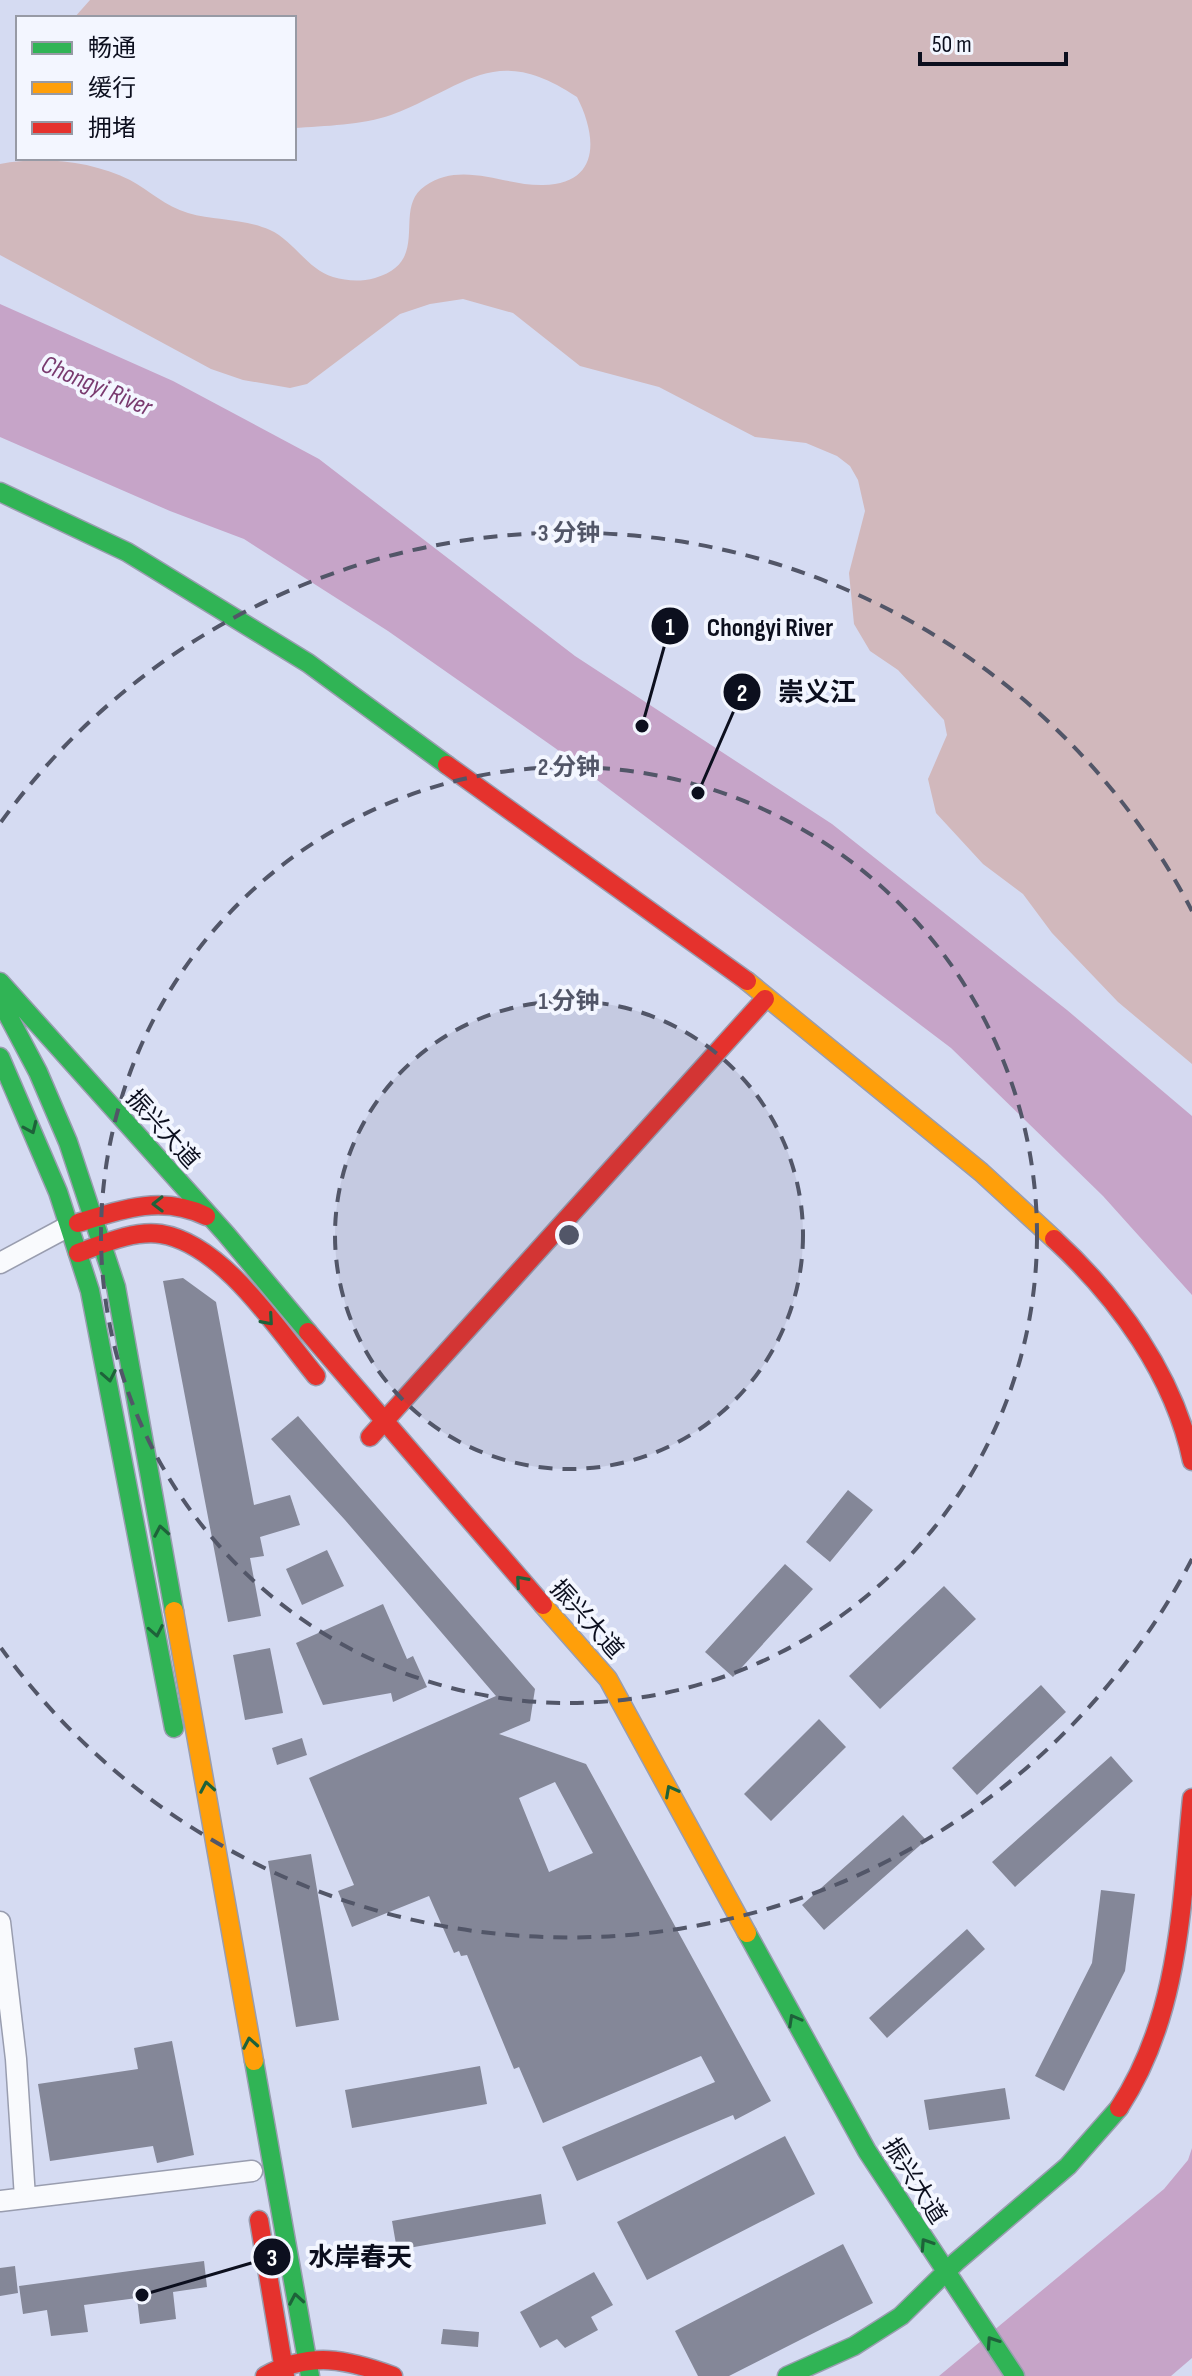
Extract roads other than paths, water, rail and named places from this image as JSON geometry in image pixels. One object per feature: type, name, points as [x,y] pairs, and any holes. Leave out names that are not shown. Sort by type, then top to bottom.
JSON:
[{"type":"main road","points":[[0,492],[127,552],[308,663],[582,864],[718,957],[765,999],[981,1172],[1078,1261],[1152,1355],[1185,1428],[1192,1461]]},
{"type":"main road","name":"振兴大道","points":[[0,982],[226,1234],[385,1424],[608,1679],[867,2151],[1015,2376]]},
{"type":"main road","points":[[370,1437],[385,1424],[765,999]]},
{"type":"main road","points":[[0,1001],[19,1032],[69,1143],[116,1287],[308,2367]]},
{"type":"main road","points":[[0,1057],[69,1226],[104,1352],[179,1754]]},
{"type":"main road","points":[[69,1226],[150,1203],[176,1204],[204,1215],[226,1234]]},
{"type":"main road","points":[[78,1253],[144,1234],[161,1234],[192,1243],[217,1261],[329,1390]]},
{"type":"main road","name":"振兴大道","points":[[594,1693],[626,1743],[716,1917]]},
{"type":"main road","points":[[787,2376],[826,2363],[912,2306],[944,2272],[1025,2205],[1114,2117],[1152,2050],[1173,1973],[1192,1798]]},
{"type":"main road","name":"振兴大道","points":[[783,2038],[865,2184]]},
{"type":"main road","points":[[247,2146],[284,2370]]},
{"type":"main road","points":[[917,2266],[944,2308]]},
{"type":"main road","points":[[265,2376],[342,2357],[393,2376]]},
{"type":"street","points":[[0,1263],[69,1226]]},
{"type":"street","points":[[0,1922],[16,2055],[25,2198]]},
{"type":"street","points":[[0,2201],[254,2186]]},
{"type":"water","points":[[0,304],[173,381],[319,459],[575,656],[832,824],[1067,1010],[1192,1116],[1192,1295],[1103,1196],[951,1048],[555,748],[388,631],[244,539],[170,511],[0,437]]},
{"type":"water","points":[[1192,2148],[1192,2358],[1171,2376],[939,2376],[1164,2189],[1188,2160]]},
{"type":"place","name":"Chongyi River","points":[[642,726]]},
{"type":"place","name":"崇义江","points":[[698,793]]},
{"type":"place","name":"水岸春天","points":[[142,2295]]}]
